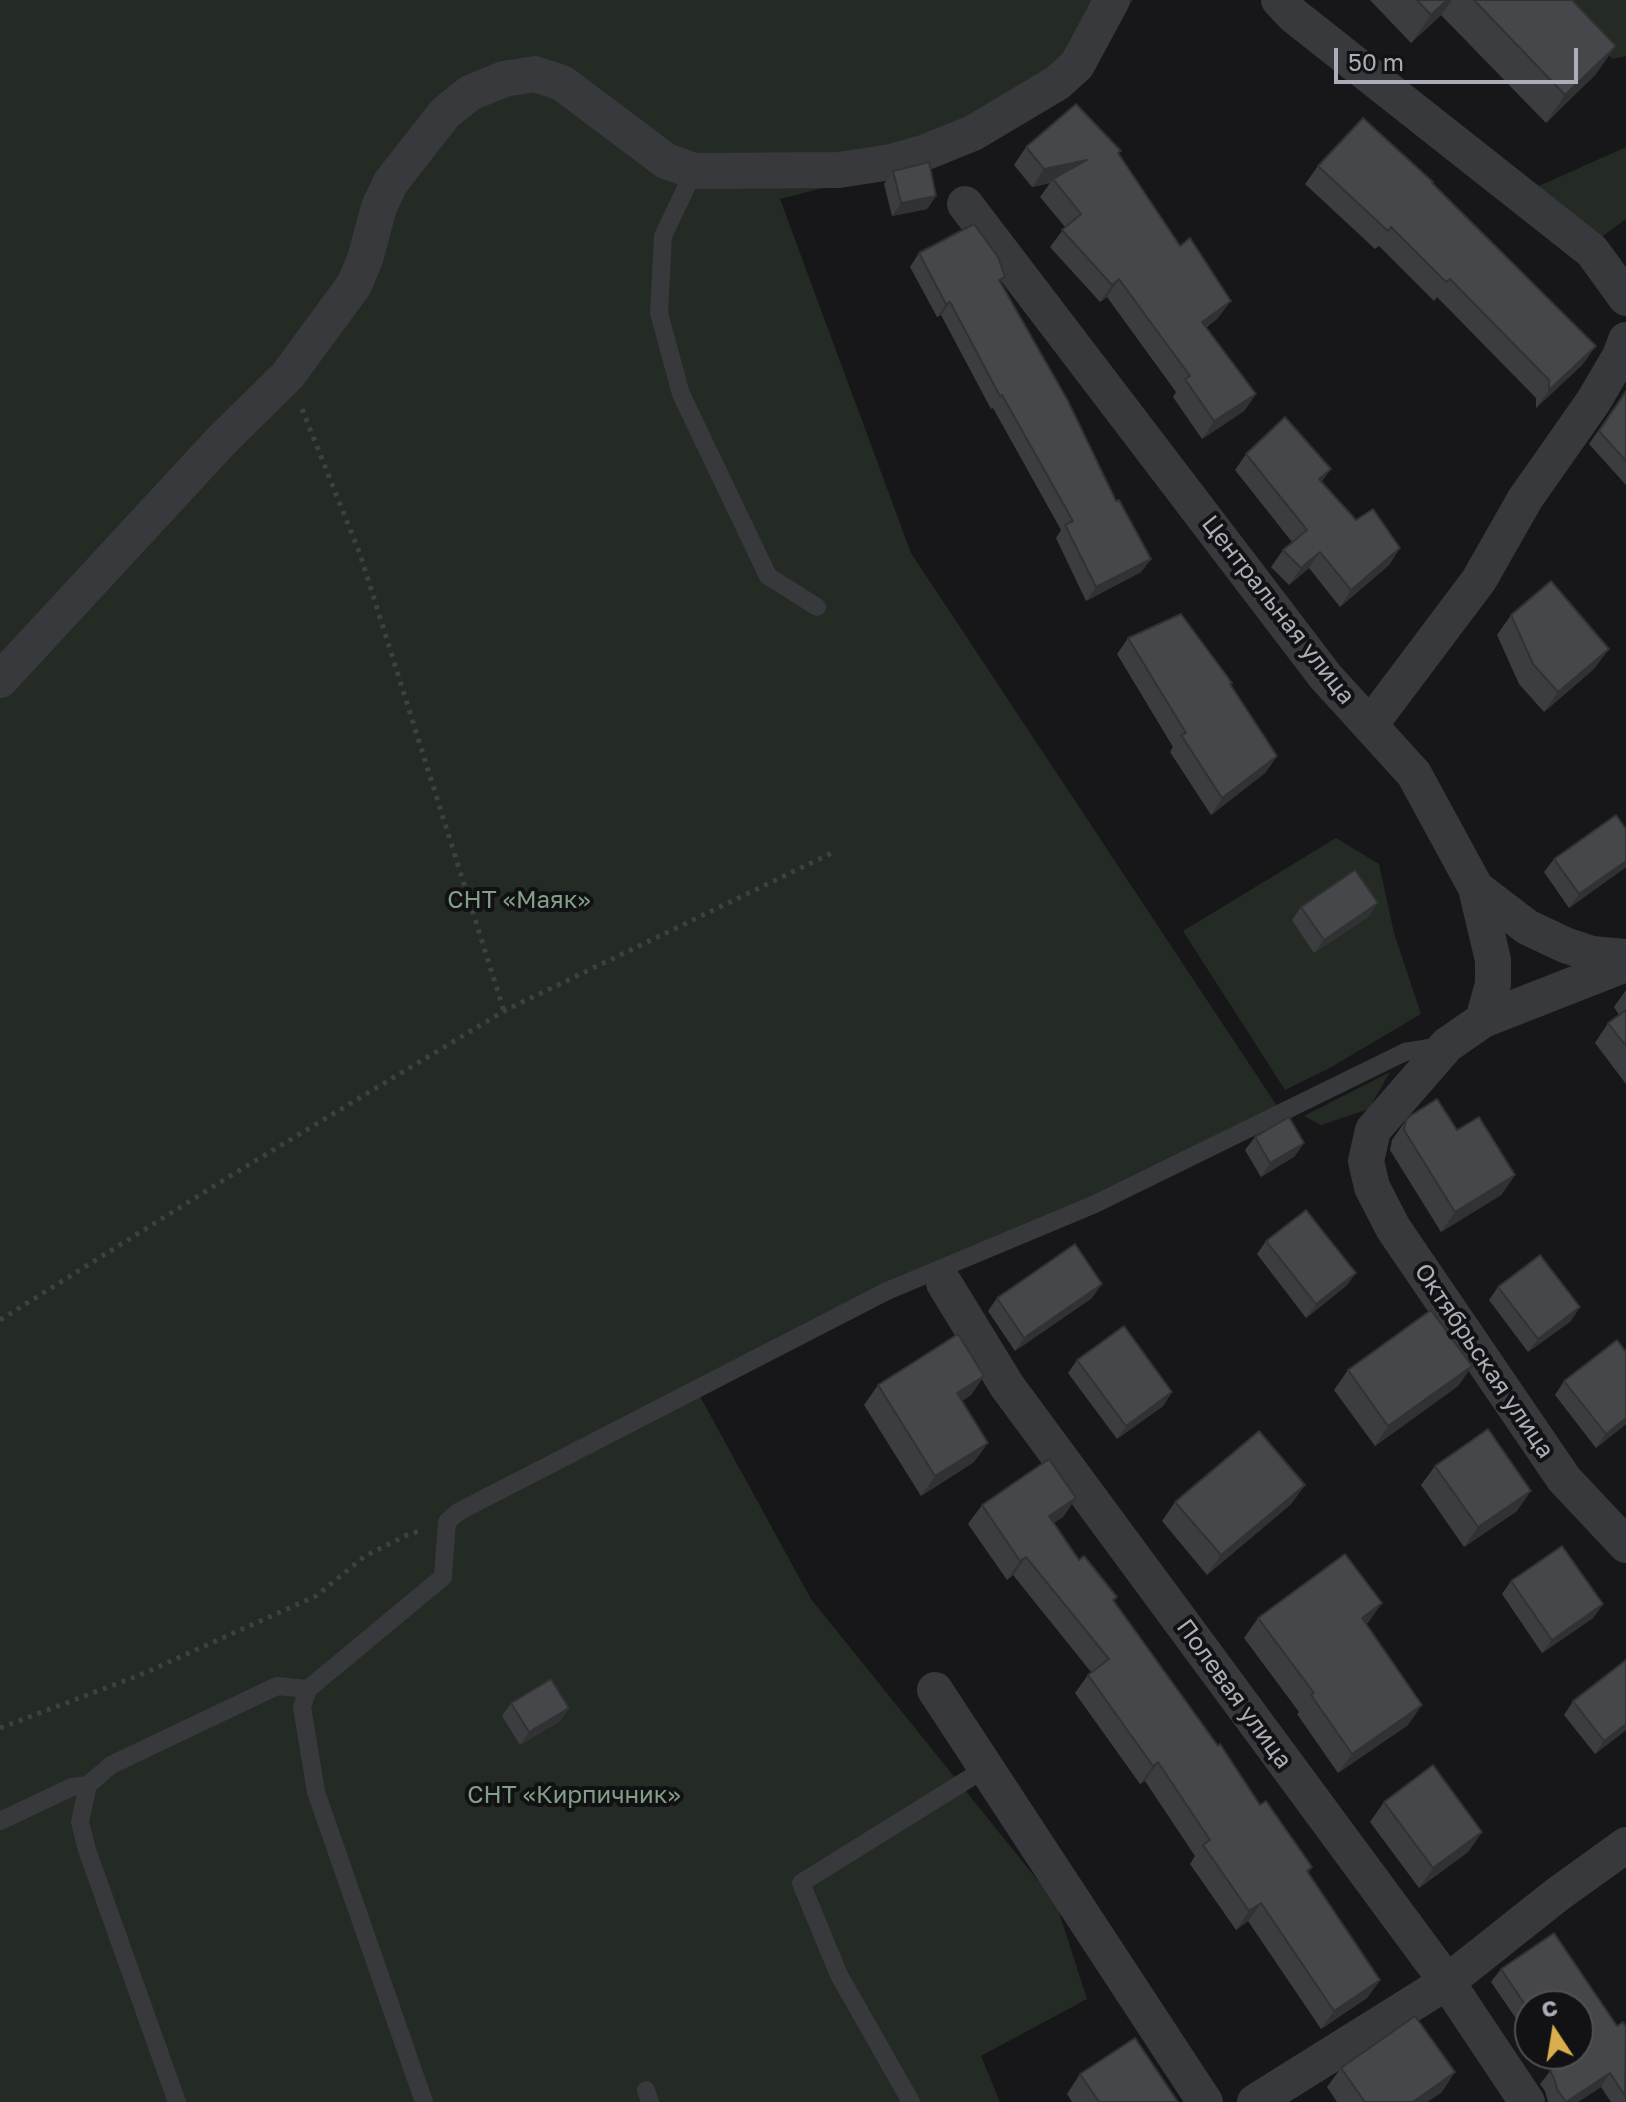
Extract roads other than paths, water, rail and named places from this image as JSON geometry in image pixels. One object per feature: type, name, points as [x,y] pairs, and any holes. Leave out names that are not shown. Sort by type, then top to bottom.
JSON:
[{"type":"street","points":[[0,680],[222,440],[288,375],[354,285],[365,259],[379,207],[391,182],[445,113],[470,93],[504,79],[535,74],[562,83],[666,161],[694,171],[839,170],[891,162],[926,152],[973,133],[1057,83],[1077,65],[1112,0]]},
{"type":"street","points":[[1279,0],[1293,15],[1592,251],[1626,298]]},
{"type":"street","name":"Центральная улица","points":[[965,204],[1325,676],[1414,774],[1476,888],[1527,927],[1565,945],[1592,954],[1626,957]]},
{"type":"street","points":[[1370,725],[1479,580],[1525,499],[1593,402],[1626,340]]},
{"type":"street","points":[[1476,888],[1493,960],[1493,984],[1483,1020]]},
{"type":"street","points":[[1447,1045],[1483,1020],[1626,964]]},
{"type":"street","name":"Октябрьская улица","points":[[1447,1045],[1373,1130],[1366,1161],[1372,1187],[1393,1228],[1564,1479],[1626,1545]]},
{"type":"street","name":"Полевая улица","points":[[940,1276],[1007,1386],[1447,1982],[1527,2102]]},
{"type":"street","points":[[935,1690],[1205,2102]]},
{"type":"street","points":[[1255,2102],[1447,1982],[1558,1894],[1626,1845]]},
{"type":"lane","points":[[694,171],[663,236],[659,313],[681,394],[768,576],[817,607]]},
{"type":"lane","points":[[424,2102],[316,1792],[302,1707],[308,1689],[443,1577],[447,1522],[485,1497],[887,1291],[940,1276],[1095,1204],[1405,1052],[1447,1045]]},
{"type":"lane","points":[[0,1821],[72,1787],[88,1785],[111,1765],[277,1686],[308,1689]]},
{"type":"lane","points":[[911,2102],[839,1975],[801,1883],[986,1768]]},
{"type":"lane","points":[[88,1785],[80,1822],[87,1850],[177,2102]]},
{"type":"park label","name":"СНТ «Маяк»","points":[[519,900]]},
{"type":"park label","name":"СНТ «Кирпичник»","points":[[574,1795]]}]
